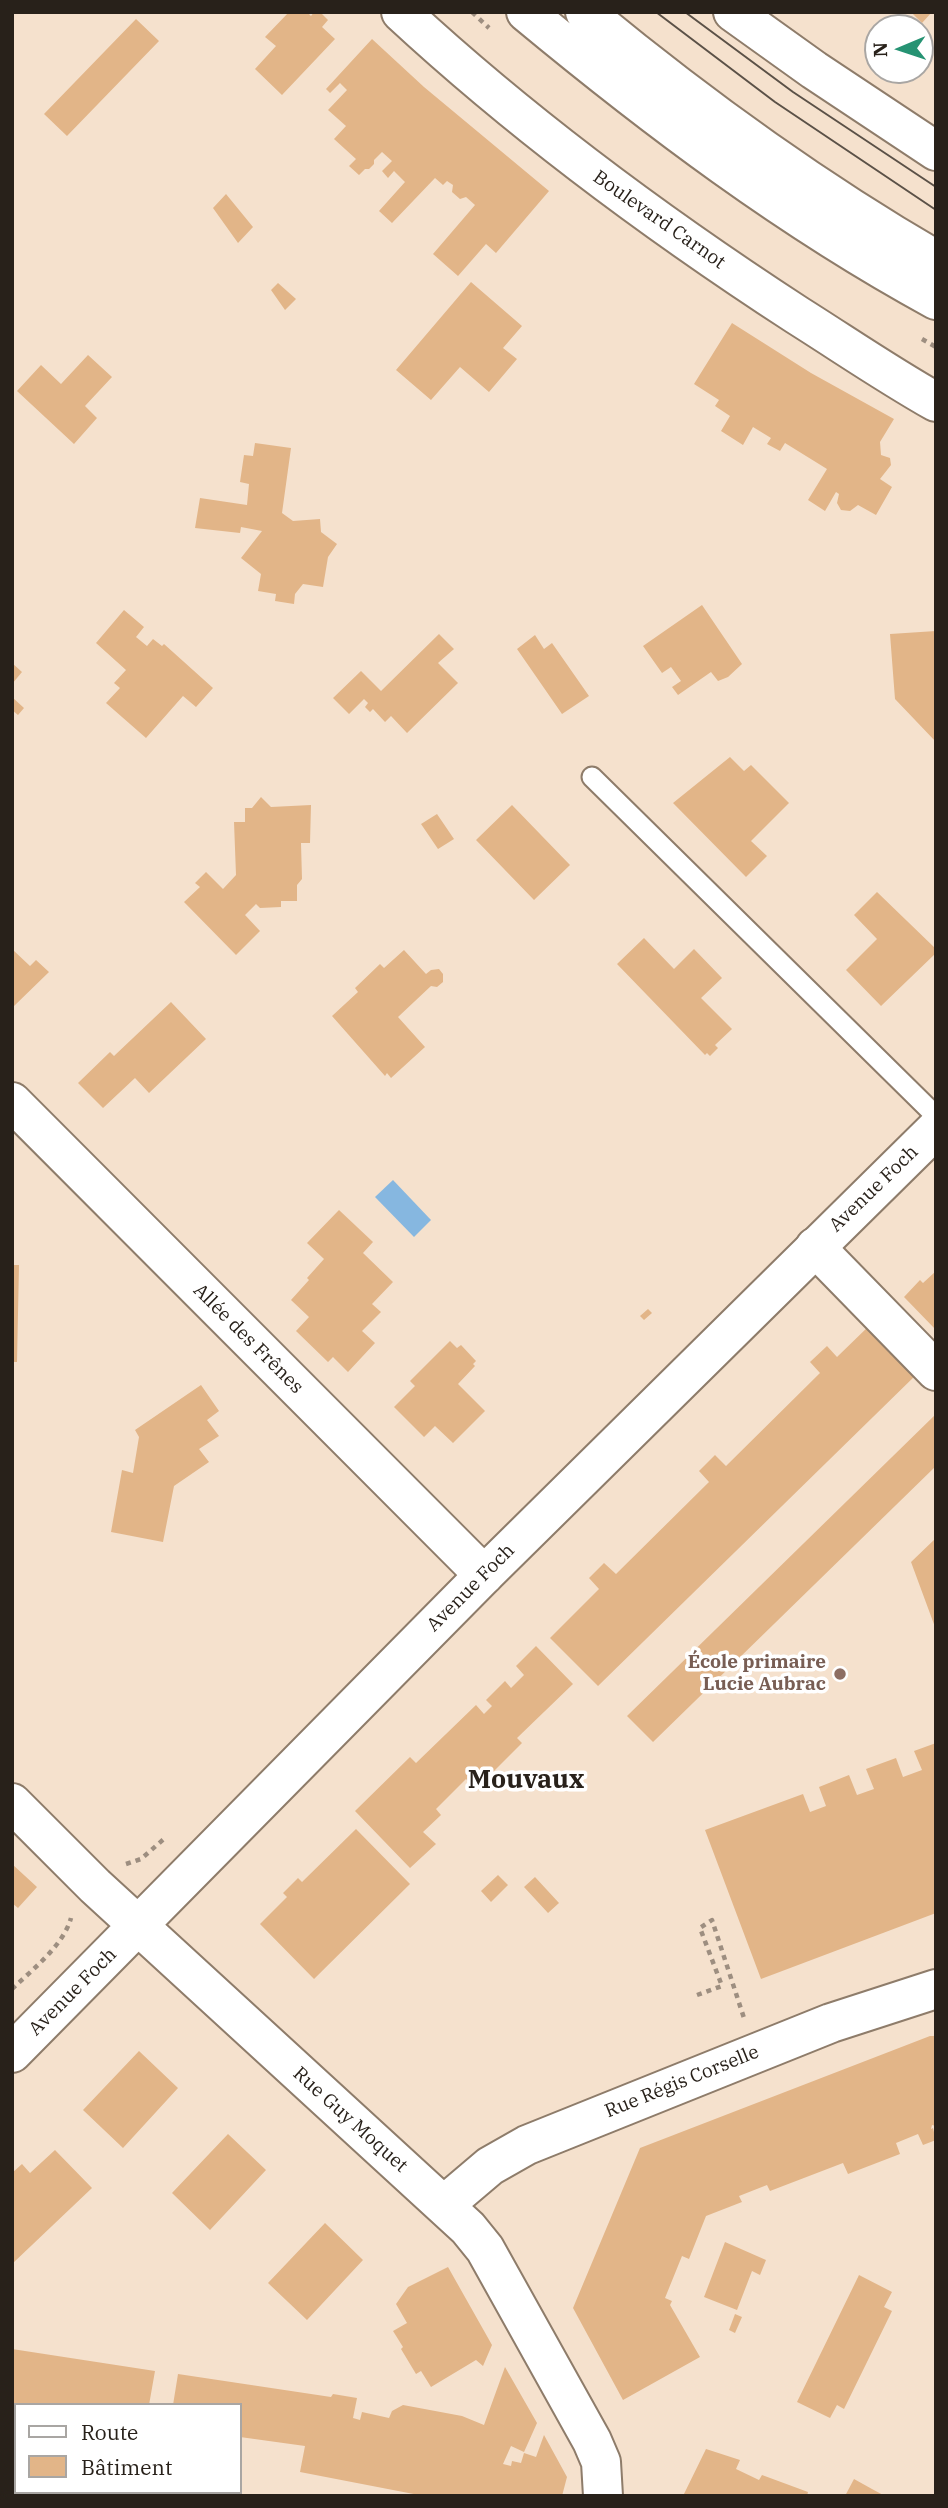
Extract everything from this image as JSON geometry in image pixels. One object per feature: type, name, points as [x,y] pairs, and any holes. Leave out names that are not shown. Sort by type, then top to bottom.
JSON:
[{"type":"street","name":"Boulevard Carnot","points":[[401,12],[493,94],[651,216],[776,302],[936,402]]},
{"type":"street","points":[[527,12],[606,78],[741,178],[829,236],[936,300]]},
{"type":"street","points":[[585,12],[671,82],[762,148],[866,218],[936,260]]},
{"type":"street","points":[[749,17],[936,151]]},
{"type":"street","name":"Allée des Frênes","points":[[12,1102],[484,1574]]},
{"type":"street","name":"Avenue Foch","points":[[12,2053],[484,1574],[936,1129]]},
{"type":"street","points":[[815,1247],[936,1371]]},
{"type":"street","name":"Rue Guy Moquet","points":[[12,1803],[95,1886],[468,2228],[485,2249],[592,2441],[601,2462],[603,2496]]},
{"type":"street","name":"Rue Régis Corselle","points":[[444,2205],[490,2166],[527,2145],[831,2023],[936,1989]]},
{"type":"lane","points":[[592,777],[936,1116]]},
{"type":"path","points":[[697,1995],[722,1986],[700,1928],[712,1920],[756,2053]]},
{"type":"water","points":[[393,1180],[431,1220],[414,1237],[375,1197]]},
{"type":"building","points":[[289,12],[307,12],[311,16],[314,12],[320,12],[328,20],[322,27],[335,39],[282,95],[255,69],[276,46],[265,37]]},
{"type":"building","points":[[911,12],[932,12],[930,14]]},
{"type":"building","points":[[136,19],[159,41],[67,136],[44,114]]},
{"type":"building","points":[[372,39],[424,87],[549,191],[496,253],[486,244],[458,276],[433,254],[475,205],[466,197],[460,199],[452,192],[453,185],[447,181],[443,185],[435,178],[392,223],[379,211],[405,182],[394,171],[388,178],[382,171],[392,161],[382,152],[369,169],[359,175],[349,166],[356,159],[334,139],[346,126],[328,110],[347,90],[340,83],[330,93],[326,89]]},
{"type":"building","points":[[226,194],[253,227],[238,243],[213,208]]},
{"type":"building","points":[[471,282],[522,326],[503,348],[517,359],[489,392],[460,367],[431,400],[396,370]]},
{"type":"building","points":[[278,283],[296,299],[285,310],[271,290]]},
{"type":"building","points":[[732,323],[811,373],[894,419],[880,442],[881,455],[890,458],[891,465],[880,479],[892,487],[876,515],[858,505],[850,511],[841,510],[837,503],[839,494],[836,492],[825,511],[808,500],[827,469],[785,443],[780,451],[767,444],[771,438],[753,427],[743,445],[721,431],[730,416],[715,406],[719,400],[694,384]]},
{"type":"building","points":[[88,355],[112,377],[85,406],[97,418],[74,444],[17,391],[41,365],[61,384]]},
{"type":"building","points":[[255,443],[291,448],[282,513],[293,521],[320,519],[321,532],[337,544],[328,557],[323,587],[303,584],[295,594],[294,604],[275,601],[276,594],[258,591],[261,574],[241,558],[262,531],[241,527],[240,533],[195,528],[200,498],[247,505],[249,484],[240,482],[244,455],[253,456]]},
{"type":"building","points":[[702,605],[742,664],[728,677],[718,681],[711,672],[678,695],[672,687],[681,681],[671,667],[662,673],[643,646]]},
{"type":"building","points":[[124,610],[144,627],[136,637],[147,646],[153,639],[162,646],[164,644],[213,688],[196,707],[183,696],[146,738],[106,703],[120,688],[114,683],[126,670],[96,643]]},
{"type":"building","points":[[936,631],[936,742],[895,699],[890,634]]},
{"type":"building","points":[[439,634],[454,649],[438,663],[458,683],[407,733],[391,716],[385,722],[373,709],[370,712],[365,707],[368,703],[364,699],[349,714],[333,698],[361,671],[381,691]]},
{"type":"building","points":[[535,635],[544,649],[552,643],[589,696],[562,714],[517,649]]},
{"type":"building","points":[[12,663],[22,672],[12,684]]},
{"type":"building","points":[[12,697],[24,708],[18,715],[12,710]]},
{"type":"building","points":[[730,757],[744,771],[751,765],[789,803],[751,841],[767,856],[746,877],[673,803]]},
{"type":"building","points":[[261,797],[271,807],[311,805],[310,843],[301,843],[302,879],[297,885],[297,901],[281,901],[281,907],[260,908],[256,904],[245,915],[260,931],[236,955],[184,902],[200,887],[195,883],[206,872],[223,889],[236,875],[234,822],[245,822],[245,808],[252,808]]},
{"type":"building","points":[[512,805],[570,865],[534,900],[476,840]]},
{"type":"building","points":[[437,814],[454,839],[438,849],[421,824]]},
{"type":"building","points":[[877,892],[936,949],[936,953],[881,1006],[846,970],[877,939],[854,915]]},
{"type":"building","points":[[644,938],[674,969],[694,949],[722,978],[701,998],[732,1029],[715,1045],[718,1048],[710,1056],[707,1053],[705,1055],[617,964]]},
{"type":"building","points":[[12,949],[30,966],[36,960],[49,972],[12,1008]]},
{"type":"building","points":[[404,950],[426,974],[439,969],[443,974],[443,982],[437,987],[431,986],[398,1017],[425,1047],[391,1078],[387,1073],[385,1076],[332,1016],[358,992],[355,988],[380,964],[384,968]]},
{"type":"building","points":[[171,1002],[206,1039],[149,1093],[135,1078],[103,1108],[78,1083],[110,1052],[114,1056]]},
{"type":"building","points":[[339,1210],[373,1242],[363,1253],[393,1282],[372,1304],[381,1312],[362,1331],[375,1343],[348,1372],[333,1357],[328,1362],[296,1331],[309,1317],[291,1300],[324,1259],[307,1243]]},
{"type":"building","points":[[12,1265],[19,1265],[17,1362],[12,1362]]},
{"type":"building","points":[[936,1271],[936,1330],[904,1297],[920,1280],[923,1283]]},
{"type":"building","points":[[648,1309],[652,1313],[644,1320],[640,1316]]},
{"type":"building","points":[[872,1323],[919,1372],[598,1686],[550,1638],[599,1589],[589,1578],[604,1563],[616,1574],[709,1482],[699,1471],[715,1455],[726,1466],[820,1373],[810,1362],[827,1346],[837,1357]]},
{"type":"building","points":[[450,1341],[457,1348],[461,1345],[476,1361],[473,1364],[475,1366],[458,1384],[485,1411],[453,1443],[435,1426],[424,1437],[394,1407],[415,1386],[410,1381]]},
{"type":"building","points":[[201,1385],[219,1411],[207,1420],[219,1436],[199,1449],[209,1462],[174,1486],[163,1542],[111,1532],[122,1470],[133,1473],[139,1437],[135,1430]]},
{"type":"building","points":[[936,1414],[936,1466],[653,1742],[627,1716]]},
{"type":"building","points":[[936,1538],[936,1627],[935,1627],[911,1562]]},
{"type":"building","points":[[536,1646],[573,1684],[517,1738],[522,1743],[493,1772],[489,1769],[472,1785],[466,1779],[436,1809],[441,1815],[423,1832],[436,1844],[410,1868],[355,1811],[410,1757],[416,1763],[476,1705],[484,1714],[492,1706],[486,1700],[505,1681],[511,1688],[524,1675],[516,1666]]},
{"type":"building","points":[[936,1743],[936,1913],[761,1979],[705,1830],[803,1794],[810,1812],[826,1806],[819,1787],[849,1775],[857,1795],[874,1789],[866,1769],[896,1758],[903,1777],[922,1770],[914,1751]]},
{"type":"building","points":[[356,1829],[410,1884],[314,1979],[260,1924],[287,1897],[283,1893],[298,1878],[302,1882]]},
{"type":"building","points":[[12,1864],[37,1887],[18,1908],[12,1903]]},
{"type":"building","points":[[498,1875],[508,1885],[491,1902],[481,1891]]},
{"type":"building","points":[[535,1877],[559,1903],[548,1913],[524,1887]]},
{"type":"building","points":[[930,2036],[936,2036],[936,2126],[932,2125],[931,2129],[933,2128],[936,2140],[923,2145],[918,2134],[896,2143],[900,2154],[848,2174],[843,2163],[770,2191],[767,2185],[739,2196],[742,2202],[706,2216],[689,2259],[682,2256],[665,2298],[672,2301],[670,2305],[700,2357],[623,2400],[573,2308],[640,2148]]},
{"type":"building","points":[[139,2051],[178,2088],[123,2148],[83,2110]]},
{"type":"building","points":[[228,2134],[266,2170],[210,2230],[172,2193]]},
{"type":"building","points":[[55,2150],[92,2188],[12,2264],[12,2173],[22,2164],[30,2173]]},
{"type":"building","points":[[325,2223],[363,2260],[307,2320],[268,2283]]},
{"type":"building","points":[[725,2242],[766,2260],[760,2275],[752,2271],[737,2310],[704,2297]]},
{"type":"building","points":[[448,2267],[492,2345],[483,2366],[476,2360],[431,2387],[421,2371],[416,2374],[393,2331],[407,2323],[396,2304],[408,2287]]},
{"type":"building","points":[[859,2275],[892,2292],[884,2307],[892,2311],[844,2409],[837,2405],[830,2418],[797,2402]]},
{"type":"building","points":[[735,2314],[742,2317],[735,2333],[729,2330]]},
{"type":"building","points":[[12,2349],[155,2371],[149,2403],[14,2403]]},
{"type":"building","points":[[505,2367],[537,2423],[524,2452],[511,2446],[503,2464],[511,2466],[512,2461],[521,2463],[524,2453],[536,2457],[544,2435],[567,2477],[562,2496],[424,2496],[300,2472],[305,2446],[242,2437],[242,2403],[173,2403],[178,2374],[331,2397],[333,2394],[357,2398],[353,2418],[360,2420],[362,2412],[389,2418],[392,2411],[403,2405],[462,2416],[484,2425]]},
{"type":"building","points":[[706,2449],[740,2460],[736,2469],[759,2480],[762,2475],[808,2492],[807,2496],[683,2496]]},
{"type":"building","points":[[854,2479],[872,2489],[885,2496],[845,2496]]},
{"type":"tram line","points":[[656,12],[775,102],[936,210]]},
{"type":"tram line","points":[[685,12],[793,92],[936,187]]},
{"type":"place","name":"École primaire Lucie Aubrac","points":[[840,1674]]},
{"type":"district","name":"Mouvaux","points":[[526,1780]]}]
